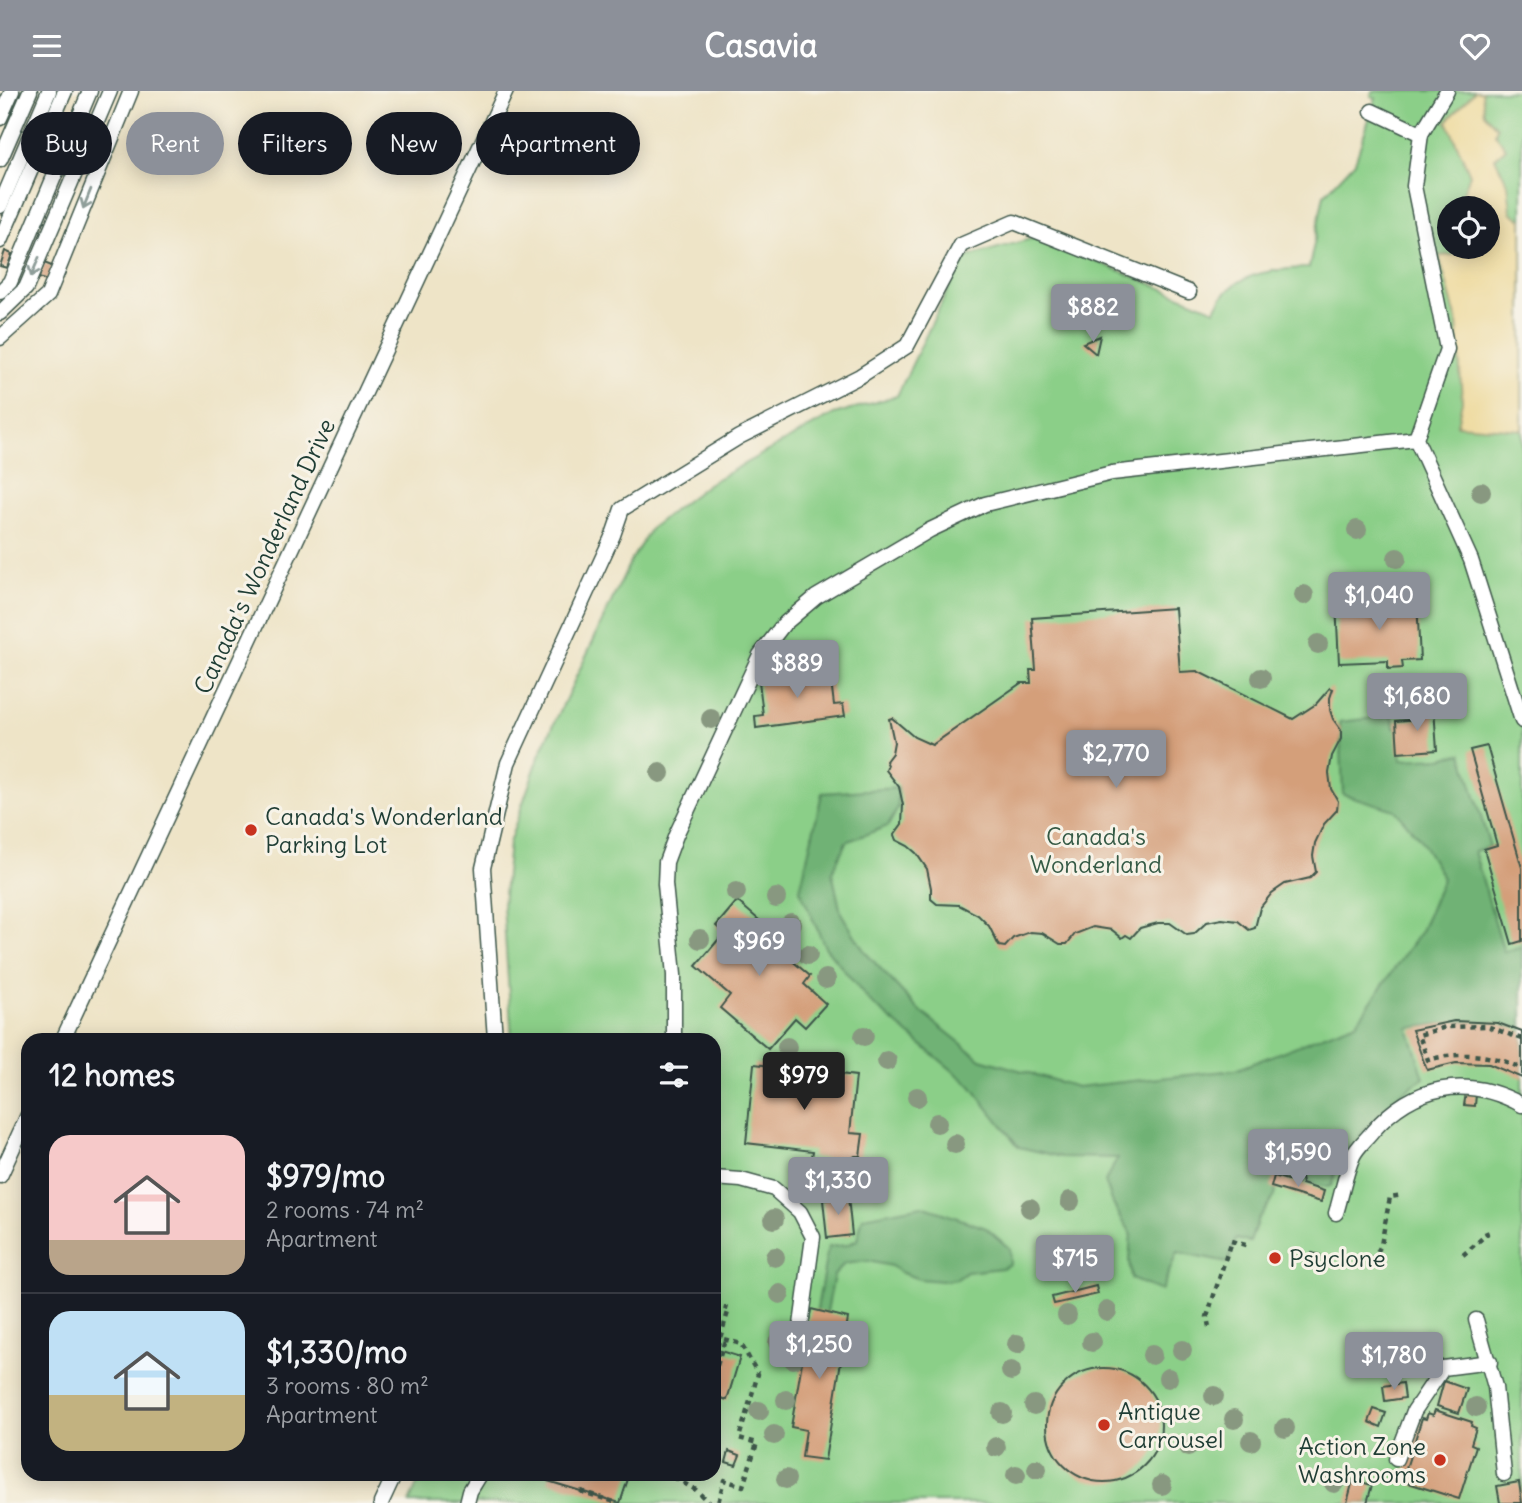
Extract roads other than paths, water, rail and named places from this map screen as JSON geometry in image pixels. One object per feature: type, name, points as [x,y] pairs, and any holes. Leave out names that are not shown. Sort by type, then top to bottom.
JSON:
[{"type":"lane","points":[[0,118],[12,91]]},
{"type":"lane","points":[[0,160],[30,91]]},
{"type":"lane","points":[[0,205],[49,91]]},
{"type":"lane","points":[[0,241],[65,91]]},
{"type":"lane","points":[[0,292],[10,282],[90,91]]},
{"type":"lane","points":[[0,313],[26,288],[110,91]]},
{"type":"lane","points":[[0,338],[48,295],[131,91]]},
{"type":"lane","name":"Canada's Wonderland Drive","points":[[66,1033],[506,91]]},
{"type":"lane","points":[[1447,91],[1421,134],[1414,186],[1447,349],[1416,439],[1471,560],[1522,721]]},
{"type":"lane","points":[[1372,111],[1421,134]]},
{"type":"lane","points":[[495,1033],[483,868],[505,775],[508,763],[613,535],[622,509],[739,437],[860,376],[907,346],[961,245],[1014,222],[1189,292]]},
{"type":"lane","points":[[674,1033],[674,975],[665,884],[670,849],[760,655],[798,610],[839,582],[959,515],[985,504],[1112,473],[1416,439]]},
{"type":"lane","points":[[1336,1213],[1354,1154],[1378,1125],[1400,1105],[1436,1089],[1482,1090],[1508,1097],[1522,1105]]},
{"type":"lane","points":[[0,1176],[21,1130]]},
{"type":"lane","points":[[721,1179],[741,1180],[774,1189],[800,1212],[813,1237],[799,1340]]},
{"type":"lane","points":[[1476,1321],[1490,1361],[1495,1387],[1504,1474]]},
{"type":"lane","points":[[1396,1459],[1414,1411],[1443,1368],[1490,1361]]},
{"type":"lane","points":[[381,1503],[391,1481]]},
{"type":"lane","points":[[467,1503],[477,1481]]},
{"type":"place","name":"Canada's Wonderland Parking Lot","points":[[251,830]]},
{"type":"place","name":"Psyclone","points":[[1275,1258]]},
{"type":"place","name":"Antique Carrousel","points":[[1104,1425]]},
{"type":"place","name":"Action Zone Washrooms","points":[[1440,1460]]},
{"type":"park label","name":"Canada's Wonderland","points":[[1096,850]]}]
